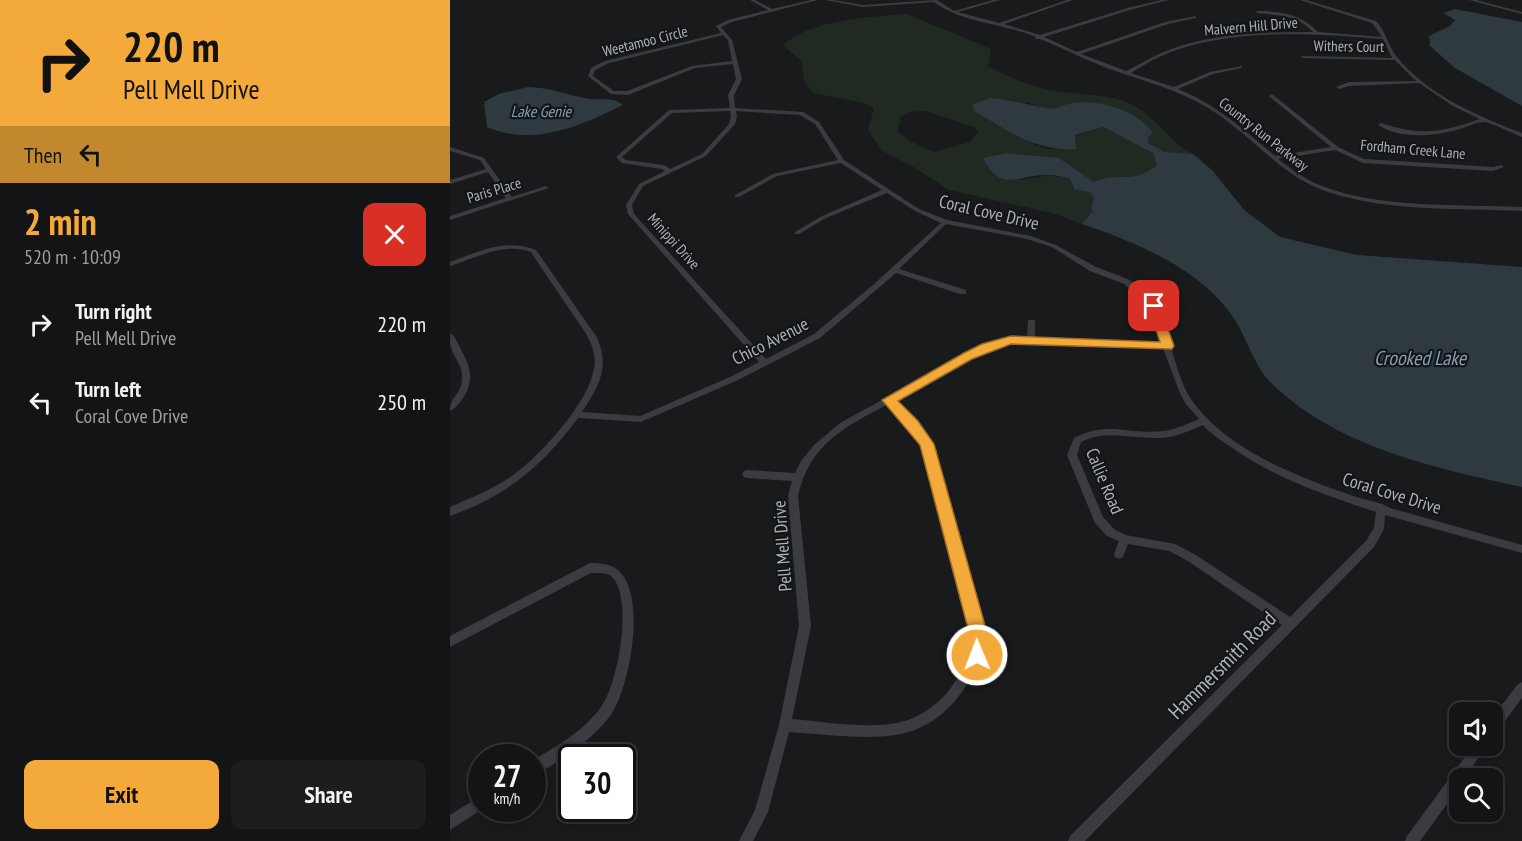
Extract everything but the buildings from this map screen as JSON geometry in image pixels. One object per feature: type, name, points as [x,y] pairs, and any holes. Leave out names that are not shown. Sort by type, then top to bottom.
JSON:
[{"type":"street","points":[[752,0],[772,11]]},
{"type":"street","points":[[724,34],[718,30],[721,24],[816,0]]},
{"type":"street","points":[[827,0],[863,6],[931,0]]},
{"type":"street","name":"Country Run Parkway","points":[[931,0],[954,12],[1037,38],[1127,73],[1174,88],[1218,112],[1295,176],[1312,185],[1358,198],[1522,209]]},
{"type":"street","name":"Country Run Parkway","points":[[931,0],[947,14],[998,25]]},
{"type":"street","points":[[947,14],[998,0]]},
{"type":"street","points":[[998,25],[1071,0]]},
{"type":"street","points":[[1037,38],[1164,0]]},
{"type":"street","points":[[1302,0],[1374,22],[1380,27],[1383,38],[1395,59],[1419,82],[1452,105],[1522,135]]},
{"type":"street","points":[[1472,0],[1522,13]]},
{"type":"street","points":[[1257,12],[1273,12],[1305,21],[1316,33]]},
{"type":"street","points":[[1076,54],[1167,23],[1194,17]]},
{"type":"street","name":"Malvern Hill Drive","points":[[1127,73],[1142,64],[1208,41],[1316,33],[1383,38]]},
{"type":"street","name":"Minippi Drive","points":[[724,34],[730,40],[739,79],[731,95],[734,109],[732,124],[704,155],[641,186],[629,205],[631,214],[765,363]]},
{"type":"street","name":"Weetamoo Circle","points":[[724,34],[607,62],[593,69],[590,76],[607,90],[628,93],[694,67],[735,62]]},
{"type":"street","name":"Withers Court","points":[[1303,57],[1395,59]]},
{"type":"street","points":[[1174,88],[1212,72],[1240,67]]},
{"type":"street","points":[[1340,87],[1349,84],[1419,82]]},
{"type":"street","name":"Fordham Creek Lane","points":[[1272,96],[1335,148],[1363,161],[1493,169],[1500,167]]},
{"type":"street","name":"Coral Cove Drive","points":[[670,172],[664,167],[624,162],[619,157],[671,111],[734,109],[788,111],[811,118],[842,161],[917,210],[945,222],[1029,237],[1054,246],[1093,269],[1127,282],[1154,306],[1186,399],[1203,421],[1226,441],[1262,463],[1307,483],[1381,508],[1522,549]]},
{"type":"street","points":[[1381,125],[1409,133],[1437,133],[1453,131],[1483,120]]},
{"type":"street","points":[[1273,158],[1335,148]]},
{"type":"street","points":[[450,149],[482,159],[510,199]]},
{"type":"street","points":[[737,196],[775,175],[842,161]]},
{"type":"street","points":[[450,182],[490,170]]},
{"type":"street","name":"Paris Place","points":[[450,218],[546,188]]},
{"type":"street","points":[[797,233],[824,217],[886,191]]},
{"type":"street","name":"Chico Avenue","points":[[576,415],[641,419],[765,363],[832,325],[945,222]]},
{"type":"street","points":[[450,264],[499,248],[525,246],[534,251],[592,338],[599,353],[600,368],[576,415],[534,463],[516,477],[450,512]]},
{"type":"street","points":[[895,270],[963,292]]},
{"type":"street","points":[[1031,339],[1032,322]]},
{"type":"street","points":[[450,336],[470,378],[467,387],[450,408]]},
{"type":"street","name":"Pell Mell Drive","points":[[746,841],[761,812],[785,726],[805,626],[793,496],[796,477],[807,457],[824,438],[987,346],[1011,340],[1031,339],[1168,346]]},
{"type":"street","points":[[785,726],[882,729],[909,726],[951,697],[967,677],[977,655],[979,636],[927,444],[913,424],[889,400]]},
{"type":"street","name":"Callie Road","points":[[1203,421],[1175,432],[1158,435],[1101,431],[1087,434],[1077,440],[1072,455],[1100,520],[1111,533],[1125,539],[1171,547],[1192,558],[1291,624]]},
{"type":"street","points":[[747,474],[796,477]]},
{"type":"street","name":"Hammersmith Road","points":[[1075,841],[1370,544],[1379,530],[1381,508]]},
{"type":"street","points":[[1119,554],[1125,539]]},
{"type":"street","points":[[450,642],[590,568],[608,569],[618,576],[625,592],[629,624],[624,666],[610,707],[596,725],[546,759]]},
{"type":"street","points":[[1503,714],[1522,688]]},
{"type":"street","points":[[1412,841],[1473,756]]},
{"type":"street","points":[[450,823],[468,811]]},
{"type":"shaded area","points":[[907,14],[991,49],[988,66],[1005,75],[1051,91],[1104,96],[1129,103],[1147,114],[1177,143],[1193,154],[1158,150],[1148,144],[1148,137],[1061,108],[1047,109],[1026,102],[1034,145],[1048,149],[1076,149],[1075,136],[1103,127],[1153,153],[1157,165],[1141,175],[1094,182],[1059,158],[1006,153],[983,158],[1022,180],[1051,175],[1070,179],[1075,190],[1090,192],[1094,198],[1091,207],[1093,211],[1082,224],[1052,213],[949,190],[881,149],[868,130],[874,108],[864,103],[813,93],[804,80],[801,61],[783,45],[795,36],[825,25],[859,18]],"holes":[[[926,111],[974,127],[978,132],[970,142],[934,152],[910,141],[897,131],[901,117],[910,112]]]},
{"type":"water","points":[[1455,9],[1522,22],[1522,106],[1455,68],[1430,46],[1429,36],[1450,26],[1455,20],[1444,13]]},
{"type":"water","name":"Lake Genie","points":[[528,87],[544,88],[590,99],[612,100],[623,105],[574,126],[539,134],[504,133],[487,127],[484,102],[499,94]]},
{"type":"water","name":"Crooked Lake","points":[[991,98],[1050,108],[1073,103],[1095,103],[1128,113],[1138,118],[1153,133],[1148,137],[1148,143],[1164,152],[1193,154],[1213,171],[1244,210],[1280,237],[1357,255],[1522,267],[1522,487],[1456,472],[1390,452],[1358,440],[1299,407],[1266,377],[1231,314],[1201,283],[1164,258],[1123,239],[1082,224],[1093,211],[1091,208],[1094,198],[1090,192],[1075,190],[1070,179],[1057,175],[1005,179],[997,176],[983,158],[1006,153],[1059,158],[1094,182],[1141,175],[1157,165],[1153,153],[1103,127],[1075,135],[1076,149],[1047,147],[1034,143],[974,111],[973,104]]},
{"type":"route","points":[[977,655],[979,636],[927,444],[913,424],[889,400],[987,346],[1011,340],[1168,346],[1154,306]]}]
